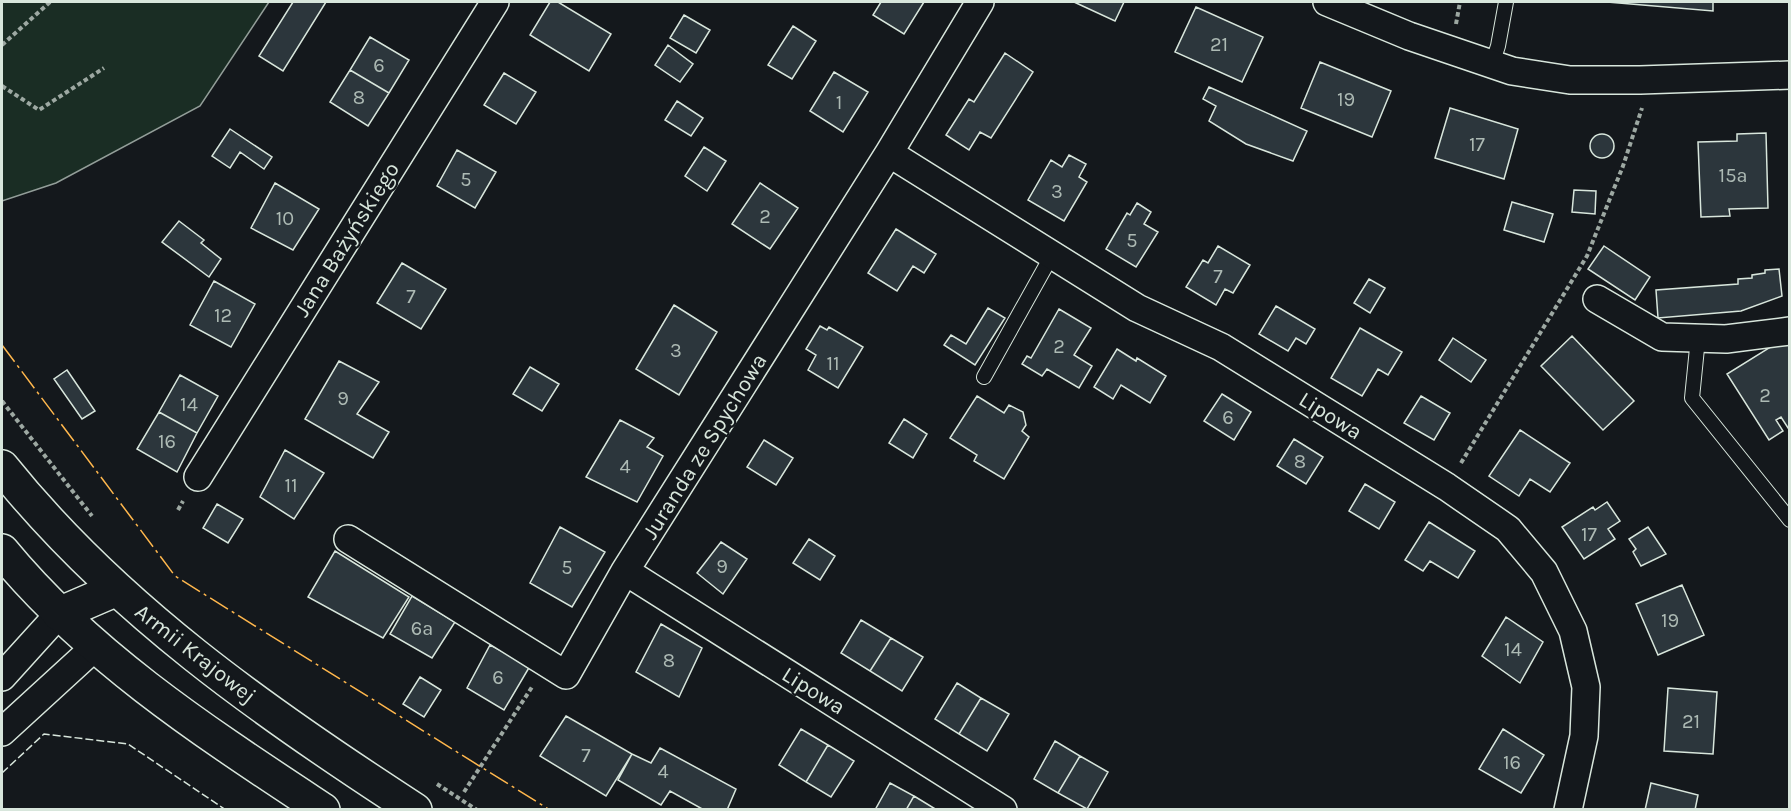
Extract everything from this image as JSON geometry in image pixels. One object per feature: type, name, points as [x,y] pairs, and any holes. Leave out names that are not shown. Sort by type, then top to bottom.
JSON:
[{"type":"main road","name":"Armii Krajowej","points":[[2,467],[51,524],[117,589],[210,668],[336,759],[415,810]]},
{"type":"main road","points":[[2,551],[59,614],[96,646],[161,698],[323,810]]},
{"type":"main road","points":[[59,614],[117,589]]},
{"type":"main road","points":[[96,646],[117,589]]},
{"type":"street","name":"Jana Bażyńskiego","points":[[198,477],[495,2]]},
{"type":"street","name":"Juranda ze Spychowa","points":[[348,539],[566,675],[625,571],[890,153],[980,2]]},
{"type":"street","points":[[1327,2],[1409,36],[1512,71],[1570,80],[1790,75]]},
{"type":"street","name":"Lipowa","points":[[890,153],[1137,308],[1221,346],[1447,487],[1508,529],[1544,572],[1573,631],[1586,687],[1584,736],[1568,810]]},
{"type":"street","points":[[1597,299],[1662,337],[1726,339],[1790,331]]},
{"type":"street","name":"Lipowa","points":[[625,571],[1003,810]]},
{"type":"street","points":[[2,677],[59,614]]},
{"type":"street","points":[[2,732],[96,646]]},
{"type":"lane","points":[[1492,64],[1498,46],[1506,2]]},
{"type":"lane","points":[[984,377],[1052,255]]},
{"type":"lane","points":[[1698,338],[1692,398],[1790,520]]},
{"type":"path","points":[[2,45],[50,2]]},
{"type":"path","points":[[2,86],[39,110],[104,68]]},
{"type":"path","points":[[1447,487],[1587,256],[1623,166],[1645,98]]},
{"type":"path","points":[[2,401],[94,519]]},
{"type":"path","points":[[464,792],[547,664]]},
{"type":"path","points":[[430,780],[477,810]]},
{"type":"green space","points":[[2,2],[269,2],[200,106],[56,183],[2,201]]},
{"type":"building","points":[[293,2],[326,2],[283,71],[259,56]]},
{"type":"building","points":[[550,2],[558,2],[611,34],[589,71],[530,35]]},
{"type":"building","points":[[881,2],[924,2],[904,34],[873,15]]},
{"type":"building","points":[[1074,2],[1124,2],[1115,21]]},
{"type":"building","points":[[1607,2],[1713,2],[1713,11]]},
{"type":"building","points":[[1196,7],[1263,37],[1242,82],[1175,52]]},
{"type":"building","points":[[684,15],[710,30],[696,53],[670,38]]},
{"type":"building","points":[[793,26],[816,41],[792,79],[768,65]]},
{"type":"building","points":[[370,37],[409,60],[389,93],[350,70]]},
{"type":"building","points":[[668,45],[693,64],[680,82],[655,65]]},
{"type":"building","points":[[1005,53],[1033,72],[991,138],[980,132],[969,150],[946,135],[969,99],[974,102]]},
{"type":"building","points":[[1320,62],[1391,91],[1372,137],[1301,108]]},
{"type":"building","points":[[350,70],[389,93],[368,126],[330,102]]},
{"type":"building","points":[[834,72],[868,92],[843,132],[810,111]]},
{"type":"building","points":[[504,73],[536,92],[516,124],[484,105]]},
{"type":"building","points":[[1209,87],[1307,131],[1293,161],[1246,144],[1209,121],[1216,106],[1203,99]]},
{"type":"building","points":[[677,101],[703,118],[691,136],[665,120]]},
{"type":"building","points":[[1450,108],[1518,129],[1504,179],[1435,158]]},
{"type":"building","points":[[230,129],[272,157],[264,169],[240,152],[230,168],[212,156]]},
{"type":"building","points":[[1766,133],[1768,208],[1729,209],[1730,216],[1701,217],[1698,142],[1737,141],[1737,134]]},
{"type":"building","points":[[1602,134],[1611,137],[1614,146],[1611,155],[1602,158],[1593,155],[1590,146],[1593,137]]},
{"type":"building","points":[[704,147],[726,161],[707,191],[685,176]]},
{"type":"building","points":[[457,150],[496,172],[475,208],[437,186]]},
{"type":"building","points":[[1069,155],[1086,164],[1079,177],[1087,182],[1064,221],[1028,200],[1051,160],[1062,167]]},
{"type":"building","points":[[275,183],[319,209],[293,250],[251,228]]},
{"type":"building","points":[[760,183],[798,208],[770,249],[732,224]]},
{"type":"building","points":[[1574,190],[1596,191],[1595,214],[1572,212]]},
{"type":"building","points":[[1512,202],[1553,214],[1544,242],[1504,230]]},
{"type":"building","points":[[1137,203],[1151,212],[1144,224],[1158,232],[1136,267],[1106,249],[1127,213],[1130,215]]},
{"type":"building","points":[[179,221],[204,240],[201,243],[221,259],[209,277],[162,242]]},
{"type":"building","points":[[896,229],[936,254],[924,273],[913,266],[897,291],[868,273]]},
{"type":"building","points":[[1218,246],[1250,265],[1233,293],[1225,289],[1216,305],[1186,287],[1203,260],[1208,263]]},
{"type":"building","points":[[1604,246],[1650,277],[1635,300],[1588,269]]},
{"type":"building","points":[[402,263],[446,289],[421,329],[377,303]]},
{"type":"building","points":[[1779,269],[1782,296],[1741,311],[1658,318],[1656,290],[1738,284],[1738,279],[1752,278],[1752,275],[1765,273],[1765,270]]},
{"type":"building","points":[[1369,279],[1385,288],[1370,313],[1354,303]]},
{"type":"building","points":[[214,281],[255,304],[231,347],[190,325]]},
{"type":"building","points":[[674,305],[717,332],[679,395],[636,369]]},
{"type":"building","points":[[1276,306],[1315,329],[1306,344],[1296,338],[1288,351],[1259,334]]},
{"type":"building","points":[[988,308],[1005,318],[975,365],[944,345],[951,335],[966,344]]},
{"type":"building","points":[[1059,309],[1091,328],[1074,355],[1092,366],[1079,388],[1047,369],[1042,376],[1022,364],[1027,356],[1031,358]]},
{"type":"building","points":[[820,326],[827,330],[829,327],[863,347],[838,388],[808,370],[816,355],[806,349]]},
{"type":"building","points":[[1360,328],[1402,352],[1388,375],[1378,369],[1362,396],[1331,378]]},
{"type":"building","points":[[1790,335],[1790,431],[1781,417],[1776,420],[1783,431],[1769,440],[1727,374]]},
{"type":"building","points":[[1572,336],[1634,401],[1603,430],[1541,366]]},
{"type":"building","points":[[1453,338],[1486,360],[1471,382],[1439,360]]},
{"type":"building","points":[[1117,349],[1166,376],[1150,403],[1121,385],[1113,399],[1094,387]]},
{"type":"building","points":[[339,361],[379,382],[357,414],[389,432],[373,458],[305,419]]},
{"type":"building","points":[[530,367],[559,384],[542,411],[513,394]]},
{"type":"building","points":[[67,370],[95,411],[82,419],[54,379]]},
{"type":"building","points":[[180,375],[218,396],[197,433],[159,412]]},
{"type":"building","points":[[1222,394],[1251,412],[1234,440],[1204,421]]},
{"type":"building","points":[[977,396],[1004,413],[1009,405],[1023,412],[1026,425],[1022,431],[1029,437],[1004,479],[974,461],[977,455],[950,438]]},
{"type":"building","points":[[1421,396],[1450,413],[1434,440],[1404,423]]},
{"type":"building","points":[[159,412],[197,433],[177,472],[137,449]]},
{"type":"building","points":[[904,419],[927,434],[913,458],[889,443]]},
{"type":"building","points":[[620,420],[654,438],[647,447],[663,456],[637,502],[586,477]]},
{"type":"building","points":[[1520,430],[1570,463],[1550,492],[1530,479],[1519,496],[1489,476]]},
{"type":"building","points":[[1294,439],[1323,457],[1306,484],[1277,466]]},
{"type":"building","points":[[764,440],[793,458],[776,485],[747,467]]},
{"type":"building","points":[[285,450],[324,473],[294,519],[260,497]]},
{"type":"building","points":[[1365,484],[1395,502],[1379,529],[1349,511]]},
{"type":"building","points":[[1607,502],[1620,521],[1608,529],[1615,539],[1584,559],[1562,527],[1593,507],[1595,510]]},
{"type":"building","points":[[217,504],[243,519],[228,543],[203,528]]},
{"type":"building","points":[[1429,522],[1475,551],[1458,578],[1430,561],[1423,571],[1405,560]]},
{"type":"building","points":[[560,527],[605,552],[572,607],[530,583]]},
{"type":"building","points":[[1648,527],[1666,554],[1641,566],[1633,552],[1636,549],[1629,539]]},
{"type":"building","points":[[809,539],[835,556],[820,580],[793,563]]},
{"type":"building","points":[[721,542],[747,559],[723,594],[697,573]]},
{"type":"building","points":[[335,551],[409,597],[383,638],[308,597]]},
{"type":"building","points":[[1682,585],[1704,635],[1658,655],[1636,604]]},
{"type":"building","points":[[412,596],[455,622],[432,658],[390,634]]},
{"type":"building","points":[[1506,617],[1543,642],[1520,683],[1482,656]]},
{"type":"building","points":[[861,620],[891,638],[870,671],[841,653]]},
{"type":"building","points":[[661,624],[702,648],[679,697],[636,672]]},
{"type":"building","points":[[891,638],[923,657],[902,691],[870,671]]},
{"type":"building","points":[[490,645],[530,666],[504,710],[467,688]]},
{"type":"building","points":[[420,677],[441,690],[424,717],[403,704]]},
{"type":"building","points":[[957,683],[981,698],[959,734],[935,719]]},
{"type":"building","points":[[1668,688],[1717,692],[1713,754],[1664,751]]},
{"type":"building","points":[[981,698],[1009,714],[987,751],[959,734]]},
{"type":"building","points":[[566,716],[632,754],[606,796],[540,756]]},
{"type":"building","points":[[801,729],[828,745],[806,782],[779,765]]},
{"type":"building","points":[[1503,729],[1544,755],[1521,793],[1479,769]]},
{"type":"building","points":[[1055,741],[1080,756],[1058,793],[1034,779]]},
{"type":"building","points":[[828,745],[854,761],[831,797],[806,782]]},
{"type":"building","points":[[660,748],[736,789],[727,810],[704,810],[670,791],[661,805],[618,780],[632,754],[651,763]]},
{"type":"building","points":[[1080,756],[1108,772],[1087,809],[1058,793]]},
{"type":"building","points":[[890,783],[914,796],[906,810],[875,810]]},
{"type":"building","points":[[1651,783],[1698,795],[1695,810],[1645,810]]},
{"type":"building","points":[[914,796],[937,810],[906,810]]},
{"type":"fence","points":[[2,773],[44,734],[128,744],[226,810]]},
{"type":"power","points":[[2,345],[175,576],[550,810]]}]
